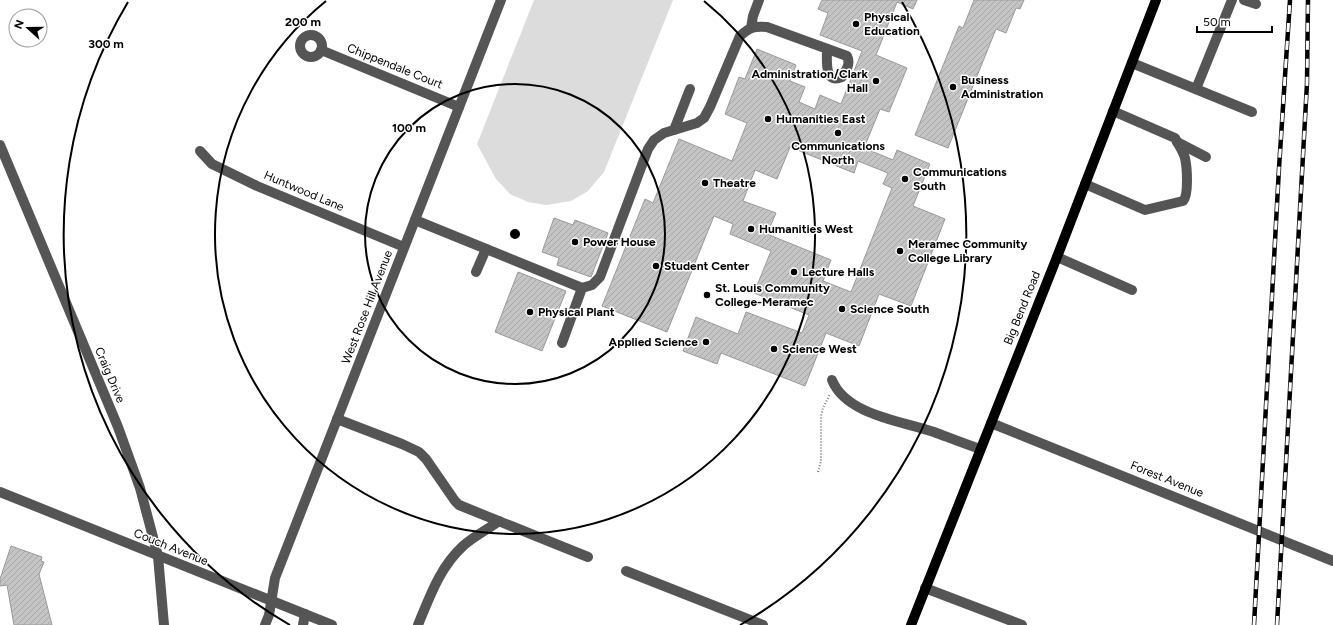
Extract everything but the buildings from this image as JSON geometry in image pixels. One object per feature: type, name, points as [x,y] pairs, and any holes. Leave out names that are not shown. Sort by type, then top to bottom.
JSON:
[{"type":"main road","name":"Big Bend Road","points":[[911,625],[1057,257],[1156,0]]},
{"type":"street","name":"West Rose Hill Avenue","points":[[265,625],[269,615],[275,578],[502,0]]},
{"type":"street","points":[[751,28],[758,0]]},
{"type":"street","points":[[1196,89],[1232,0]]},
{"type":"street","points":[[1244,0],[1256,4]]},
{"type":"street","points":[[415,220],[582,288],[592,285],[600,277],[648,149],[654,140],[664,133],[697,123],[704,118],[740,36],[747,29],[755,26],[767,27],[827,49]]},
{"type":"street","name":"Chippendale Court","points":[[321,50],[459,107]]},
{"type":"street","points":[[1132,63],[1252,112]]},
{"type":"street","points":[[674,130],[690,89]]},
{"type":"street","points":[[1085,184],[1145,210],[1183,201],[1186,198],[1185,158],[1175,138],[1113,111]]},
{"type":"street","points":[[1177,142],[1206,157]]},
{"type":"street","name":"Craig Drive","points":[[0,145],[118,427],[140,488],[158,556],[164,625]]},
{"type":"street","name":"Huntwood Lane","points":[[200,151],[212,164],[257,186],[404,247]]},
{"type":"street","points":[[476,272],[486,249]]},
{"type":"street","points":[[1057,257],[1132,290]]},
{"type":"street","points":[[562,343],[582,288]]},
{"type":"street","points":[[834,384],[855,405],[870,413],[935,432],[980,449]]},
{"type":"street","points":[[337,419],[419,452],[426,459],[455,501],[464,507],[588,557]]},
{"type":"street","name":"Forest Avenue","points":[[991,423],[1333,561]]},
{"type":"street","name":"Couch Avenue","points":[[0,492],[332,625]]},
{"type":"street","points":[[418,625],[434,587],[446,566],[463,546],[499,521]]},
{"type":"street","points":[[626,571],[764,625]]},
{"type":"street","points":[[925,588],[1022,625]]},
{"type":"street","points":[[303,625],[305,614]]},
{"type":"path","points":[[818,472],[821,461],[821,416],[834,384]]},
{"type":"shaded area","points":[[534,0],[673,0],[604,172],[588,191],[571,201],[546,205],[528,202],[510,194],[496,179],[477,144]]},
{"type":"railway","points":[[1254,625],[1279,168],[1290,0]]},
{"type":"railway","points":[[1277,625],[1307,83],[1308,0]]},
{"type":"place","name":"Physical Education","points":[[856,24]]},
{"type":"place","name":"Administration/Clark Hall","points":[[876,81]]},
{"type":"place","name":"Business Administration","points":[[953,87]]},
{"type":"place","name":"Humanities East","points":[[768,119]]},
{"type":"place","name":"Communications North","points":[[838,133]]},
{"type":"place","name":"Communications South","points":[[905,179]]},
{"type":"place","name":"Theatre","points":[[705,183]]},
{"type":"place","name":"Humanities West","points":[[751,229]]},
{"type":"place","name":"Power House","points":[[575,242]]},
{"type":"place","name":"Meramec Community College Library","points":[[900,251]]},
{"type":"place","name":"Student Center","points":[[656,266]]},
{"type":"place","name":"Lecture Halls","points":[[794,272]]},
{"type":"place","name":"St. Louis Community College-Meramec","points":[[707,295]]},
{"type":"place","name":"Science South","points":[[842,309]]},
{"type":"place","name":"Physical Plant","points":[[530,312]]},
{"type":"place","name":"Applied Science","points":[[706,342]]},
{"type":"place","name":"Science West","points":[[774,349]]}]
